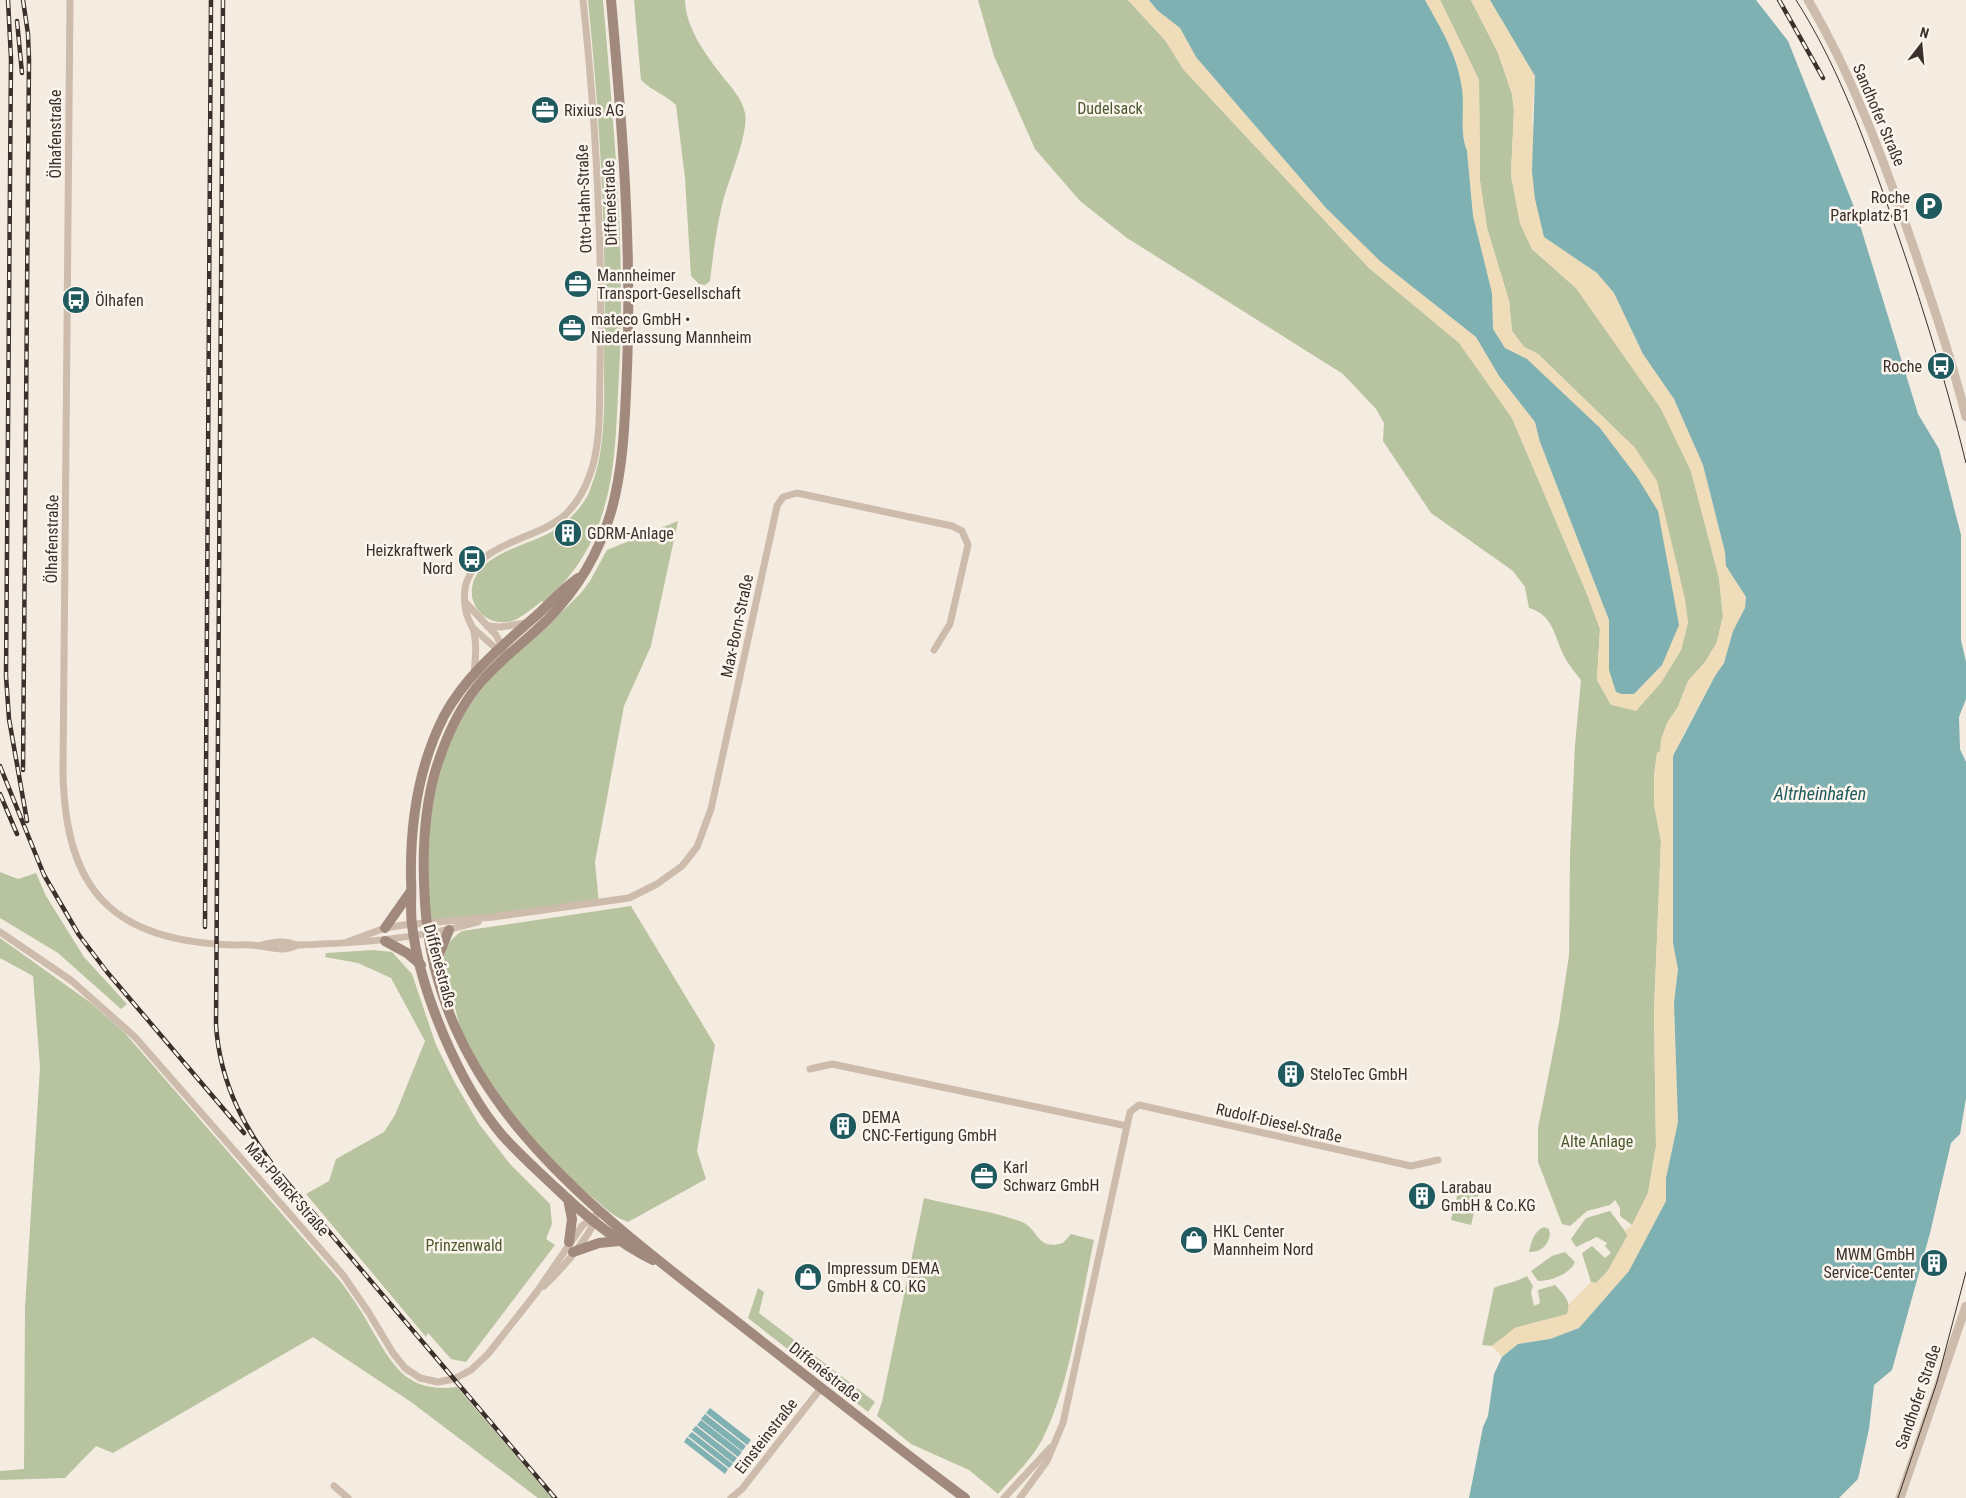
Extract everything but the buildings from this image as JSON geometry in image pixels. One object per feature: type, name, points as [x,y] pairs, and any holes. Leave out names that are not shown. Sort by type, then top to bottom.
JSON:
[{"type":"main road","name":"Diffenéstraße","points":[[611,0],[624,162],[628,293],[626,404],[616,493],[598,547],[573,591],[549,618],[507,656],[476,688],[462,708],[448,737],[436,770],[424,838],[426,928],[434,967],[449,1013],[470,1059],[495,1100],[525,1138],[561,1176],[667,1268],[965,1498]]},
{"type":"main road","name":"Diffenéstraße","points":[[580,576],[474,673],[455,697],[444,716],[423,768],[411,837],[412,924],[421,965],[434,1008],[455,1058],[480,1105],[502,1135],[568,1200],[620,1241],[667,1268]]},
{"type":"main road","points":[[385,928],[412,890]]},
{"type":"main road","points":[[434,967],[449,930]]},
{"type":"main road","points":[[385,941],[407,953],[421,965]]},
{"type":"main road","points":[[568,1200],[572,1220],[571,1247],[620,1241]]},
{"type":"street","name":"Ölhafenstraße","points":[[70,0],[64,762],[67,828],[79,866],[89,884],[119,914],[145,929],[169,936],[217,944],[260,946],[287,942],[297,945],[385,941],[414,936]]},
{"type":"street","name":"Otto-Hahn-Straße","points":[[474,673],[477,652],[474,630],[467,616],[464,592],[466,582],[478,563],[493,552],[544,529],[564,515],[579,497],[590,476],[596,452],[600,347],[600,236],[597,166],[583,0]]},
{"type":"street","name":"Sandhofer Straße","points":[[1808,0],[1856,95],[1891,185],[1937,316],[1966,417]]},
{"type":"street","name":"Max-Born-Straße","points":[[414,936],[426,928],[629,898],[664,879],[682,866],[693,853],[705,831],[712,809],[777,506],[782,497],[797,493],[952,526],[962,531],[968,545],[950,624],[934,650]]},
{"type":"street","points":[[466,603],[487,626],[507,656]]},
{"type":"street","points":[[487,626],[512,626],[529,622]]},
{"type":"street","points":[[474,630],[500,648]]},
{"type":"street","name":"Max-Born-Straße","points":[[426,928],[449,930],[493,917]]},
{"type":"street","name":"Ölhafenstraße","points":[[347,942],[385,928],[412,924],[426,928]]},
{"type":"street","name":"Max-Planck-Straße","points":[[0,932],[72,981],[135,1037],[343,1275],[369,1312],[393,1353],[405,1368],[420,1378],[438,1382],[454,1379],[471,1370],[488,1354],[601,1211]]},
{"type":"street","points":[[810,1069],[832,1064],[1127,1126]]},
{"type":"street","name":"Rudolf-Diesel-Straße","points":[[1020,1498],[1047,1461],[1063,1422],[1130,1112],[1139,1105],[1411,1166],[1438,1160]]},
{"type":"street","name":"Max-Planck-Straße","points":[[536,1293],[557,1274],[571,1247],[593,1220]]},
{"type":"street","name":"Sandhofer Straße","points":[[1900,1498],[1966,1306]]},
{"type":"street","name":"Einsteinstraße","points":[[731,1498],[742,1489],[821,1388]]},
{"type":"street","name":"Rudolf-Diesel-Straße","points":[[1004,1498],[1054,1444]]},
{"type":"street","points":[[334,1486],[348,1498]]},
{"type":"green space","points":[[588,0],[603,0],[618,196],[621,294],[620,343],[615,439],[610,485],[602,515],[592,540],[572,573],[545,603],[542,601],[517,619],[509,622],[500,622],[485,617],[475,605],[472,597],[472,588],[476,576],[483,566],[493,559],[553,531],[575,513],[584,502],[590,490],[602,442],[605,314],[603,224],[599,134]]},
{"type":"green space","points":[[634,0],[685,0],[689,21],[698,41],[742,103],[745,113],[741,146],[720,214],[710,281],[705,285],[699,284],[691,276],[685,178],[676,105],[641,80]]},
{"type":"green space","points":[[978,0],[1128,0],[1165,40],[1184,70],[1369,268],[1459,342],[1512,418],[1587,594],[1600,629],[1597,680],[1611,705],[1660,684],[1681,650],[1688,622],[1635,448],[1538,354],[1524,347],[1512,331],[1509,301],[1487,228],[1480,181],[1479,80],[1440,0],[1471,0],[1498,53],[1512,94],[1514,110],[1511,175],[1520,223],[1532,249],[1576,288],[1661,408],[1691,471],[1719,578],[1723,616],[1717,642],[1706,661],[1688,681],[1678,707],[1667,723],[1661,740],[1661,751],[1657,753],[1654,777],[1654,804],[1661,841],[1654,1012],[1656,1146],[1648,1193],[1632,1225],[1620,1216],[1620,1208],[1615,1200],[1610,1205],[1587,1211],[1570,1226],[1562,1224],[1538,1162],[1538,1128],[1559,1022],[1569,955],[1570,856],[1575,745],[1581,680],[1565,657],[1547,620],[1537,611],[1529,608],[1525,587],[1513,571],[1431,513],[1383,441],[1384,423],[1376,409],[1343,374],[1127,238],[1080,201],[1035,149],[994,56]]},
{"type":"green space","points":[[678,521],[651,646],[624,706],[595,862],[599,904],[426,923],[426,863],[433,801],[451,741],[464,714],[481,690],[504,664],[580,594],[590,581],[607,550]]},
{"type":"green space","points":[[0,872],[18,879],[36,873],[46,896],[84,957],[127,1004],[121,1009],[58,953],[0,918]]},
{"type":"green space","points":[[631,906],[715,1045],[697,1151],[706,1179],[628,1222],[608,1211],[554,1162],[536,1144],[504,1104],[477,1061],[463,1034],[444,960],[448,945],[462,931]]},
{"type":"green space","points":[[0,938],[91,1003],[124,1032],[341,1282],[388,1356],[404,1375],[414,1382],[426,1386],[440,1388],[457,1387],[552,1498],[538,1498],[411,1402],[313,1337],[113,1453],[96,1446],[65,1478],[0,1480],[0,1471],[24,1469],[25,1308],[40,1067],[33,976],[0,958]]},
{"type":"green space","name":"Prinzenwald","points":[[374,950],[392,952],[412,974],[436,1045],[479,1124],[510,1164],[550,1204],[552,1224],[546,1239],[555,1245],[466,1362],[451,1359],[428,1333],[426,1337],[306,1194],[329,1181],[336,1159],[384,1132],[395,1115],[425,1041],[391,978],[358,963],[325,957],[326,953]]},
{"type":"green space","points":[[1459,1188],[1479,1193],[1471,1225],[1451,1220]]},
{"type":"green space","points":[[924,1198],[1022,1222],[1028,1225],[1043,1242],[1048,1244],[1063,1243],[1071,1234],[1094,1240],[1068,1369],[1052,1418],[1033,1454],[998,1494],[969,1470],[911,1444],[877,1416],[882,1402]]},
{"type":"green space","points":[[1610,1211],[1628,1235],[1607,1272],[1596,1283],[1591,1282],[1582,1253],[1592,1246],[1605,1258],[1611,1253],[1605,1246],[1607,1243],[1597,1237],[1576,1247],[1571,1239],[1586,1218]]},
{"type":"green space","points":[[1544,1227],[1549,1229],[1548,1242],[1543,1248],[1529,1252],[1535,1234]]},
{"type":"green space","points":[[1565,1252],[1575,1262],[1573,1266],[1560,1276],[1538,1281],[1531,1271],[1552,1256]]},
{"type":"green space","points":[[1527,1276],[1533,1286],[1531,1292],[1534,1306],[1540,1303],[1538,1290],[1555,1285],[1568,1302],[1568,1314],[1515,1328],[1492,1346],[1482,1345],[1494,1288]]},
{"type":"green space","points":[[758,1288],[764,1292],[759,1313],[875,1402],[868,1412],[748,1318]]},
{"type":"sand","points":[[1128,0],[1149,0],[1157,10],[1180,28],[1196,57],[1326,208],[1381,262],[1476,337],[1499,376],[1535,422],[1540,442],[1609,620],[1609,670],[1634,694],[1662,665],[1514,354],[1505,348],[1493,329],[1492,293],[1473,216],[1467,151],[1463,136],[1463,97],[1460,77],[1448,43],[1425,0],[1440,0],[1479,80],[1480,181],[1487,228],[1509,301],[1512,331],[1524,347],[1538,354],[1635,448],[1657,481],[1685,599],[1688,622],[1681,650],[1660,684],[1636,711],[1611,705],[1597,679],[1600,629],[1587,594],[1512,418],[1459,343],[1369,268],[1184,70],[1165,40]]},
{"type":"sand","points":[[1471,0],[1490,0],[1535,76],[1532,120],[1544,237],[1597,273],[1614,293],[1643,354],[1674,399],[1703,465],[1725,552],[1726,566],[1746,597],[1745,608],[1733,631],[1724,663],[1683,735],[1673,781],[1673,943],[1678,969],[1674,1003],[1678,1122],[1666,1178],[1667,1201],[1629,1271],[1579,1328],[1550,1339],[1518,1344],[1502,1357],[1492,1346],[1515,1328],[1567,1314],[1569,1304],[1591,1282],[1596,1283],[1607,1272],[1628,1235],[1624,1231],[1632,1225],[1648,1193],[1656,1146],[1654,1012],[1661,841],[1654,805],[1654,777],[1657,753],[1660,751],[1661,740],[1667,723],[1678,707],[1688,681],[1706,661],[1717,642],[1723,616],[1719,578],[1691,471],[1661,409],[1576,288],[1532,249],[1520,223],[1511,175],[1514,110],[1512,94],[1498,53]]},
{"type":"water","points":[[1149,0],[1425,0],[1453,54],[1460,77],[1463,97],[1463,136],[1467,151],[1473,216],[1492,293],[1493,329],[1505,348],[1527,359],[1600,428],[1637,477],[1658,511],[1679,625],[1662,665],[1634,694],[1616,692],[1609,670],[1609,620],[1540,442],[1535,422],[1499,376],[1476,337],[1381,262],[1326,208],[1196,57],[1180,28],[1157,10]]},
{"type":"water","name":"Altrheinhafen","points":[[1490,0],[1756,0],[1788,41],[1856,212],[1918,414],[1939,449],[1961,535],[1961,640],[1966,662],[1966,699],[1959,717],[1960,749],[1966,762],[1966,1098],[1960,1134],[1951,1143],[1930,1233],[1892,1370],[1874,1385],[1869,1429],[1858,1479],[1839,1498],[1469,1498],[1483,1427],[1488,1416],[1494,1374],[1502,1357],[1518,1344],[1550,1339],[1579,1328],[1629,1271],[1666,1201],[1666,1178],[1678,1122],[1674,1003],[1678,969],[1673,943],[1673,756],[1715,676],[1724,663],[1733,631],[1745,608],[1746,597],[1726,566],[1725,552],[1703,465],[1674,399],[1643,354],[1614,293],[1597,273],[1544,237],[1535,199],[1532,171],[1535,76]]},
{"type":"water","points":[[710,1408],[751,1440],[747,1445],[706,1413]]},
{"type":"water","points":[[705,1414],[746,1446],[742,1451],[701,1419]]},
{"type":"water","points":[[701,1420],[742,1452],[738,1457],[697,1425]]},
{"type":"water","points":[[696,1426],[737,1458],[733,1463],[692,1430]]},
{"type":"water","points":[[692,1432],[733,1464],[729,1468],[688,1436]]},
{"type":"water","points":[[687,1437],[728,1469],[725,1474],[684,1442]]},
{"type":"tram line","points":[[1796,0],[1835,72],[1876,172],[1929,329],[1966,463]]},
{"type":"tram line","points":[[1898,1498],[1937,1382],[1966,1272]]},
{"type":"railway","points":[[8,0],[11,59],[6,676],[9,719],[27,821]]},
{"type":"railway","points":[[23,0],[28,34],[29,60],[23,770]]},
{"type":"railway","points":[[205,927],[211,0]]},
{"type":"railway","points":[[223,0],[216,1025],[223,1068],[237,1107],[258,1144],[284,1179]]},
{"type":"railway","points":[[1779,0],[1823,78]]},
{"type":"railway","points":[[17,21],[22,73]]},
{"type":"railway","points":[[0,766],[44,875],[79,935],[107,972],[244,1133]]},
{"type":"railway","points":[[0,794],[17,834]]},
{"type":"railway","points":[[280,1174],[555,1498]]},
{"type":"place","name":"Rixius AG","points":[[545,110]]},
{"type":"place","name":"Roche Parkplatz B1","points":[[1929,206]]},
{"type":"place","name":"Mannheimer Transport-Gesellschaft","points":[[578,284]]},
{"type":"place","name":"Ölhafen","points":[[76,300]]},
{"type":"place","name":"mateco GmbH • Niederlassung Mannheim","points":[[572,328]]},
{"type":"place","name":"Roche","points":[[1941,366]]},
{"type":"place","name":"GDRM-Anlage","points":[[568,533]]},
{"type":"place","name":"Heizkraftwerk Nord","points":[[472,559]]},
{"type":"place","name":"SteloTec GmbH","points":[[1291,1074]]},
{"type":"place","name":"DEMA CNC-Fertigung GmbH","points":[[843,1126]]},
{"type":"place","name":"Karl Schwarz GmbH","points":[[984,1176]]},
{"type":"place","name":"Larabau GmbH & Co.KG","points":[[1422,1196]]},
{"type":"place","name":"HKL Center Mannheim Nord","points":[[1194,1240]]},
{"type":"place","name":"MWM GmbH Service-Center","points":[[1934,1263]]},
{"type":"place","name":"Impressum DEMA GmbH & CO. KG","points":[[808,1277]]},
{"type":"park label","name":"Dudelsack","points":[[1110,108]]},
{"type":"park label","name":"Alte Anlage","points":[[1597,1141]]}]
